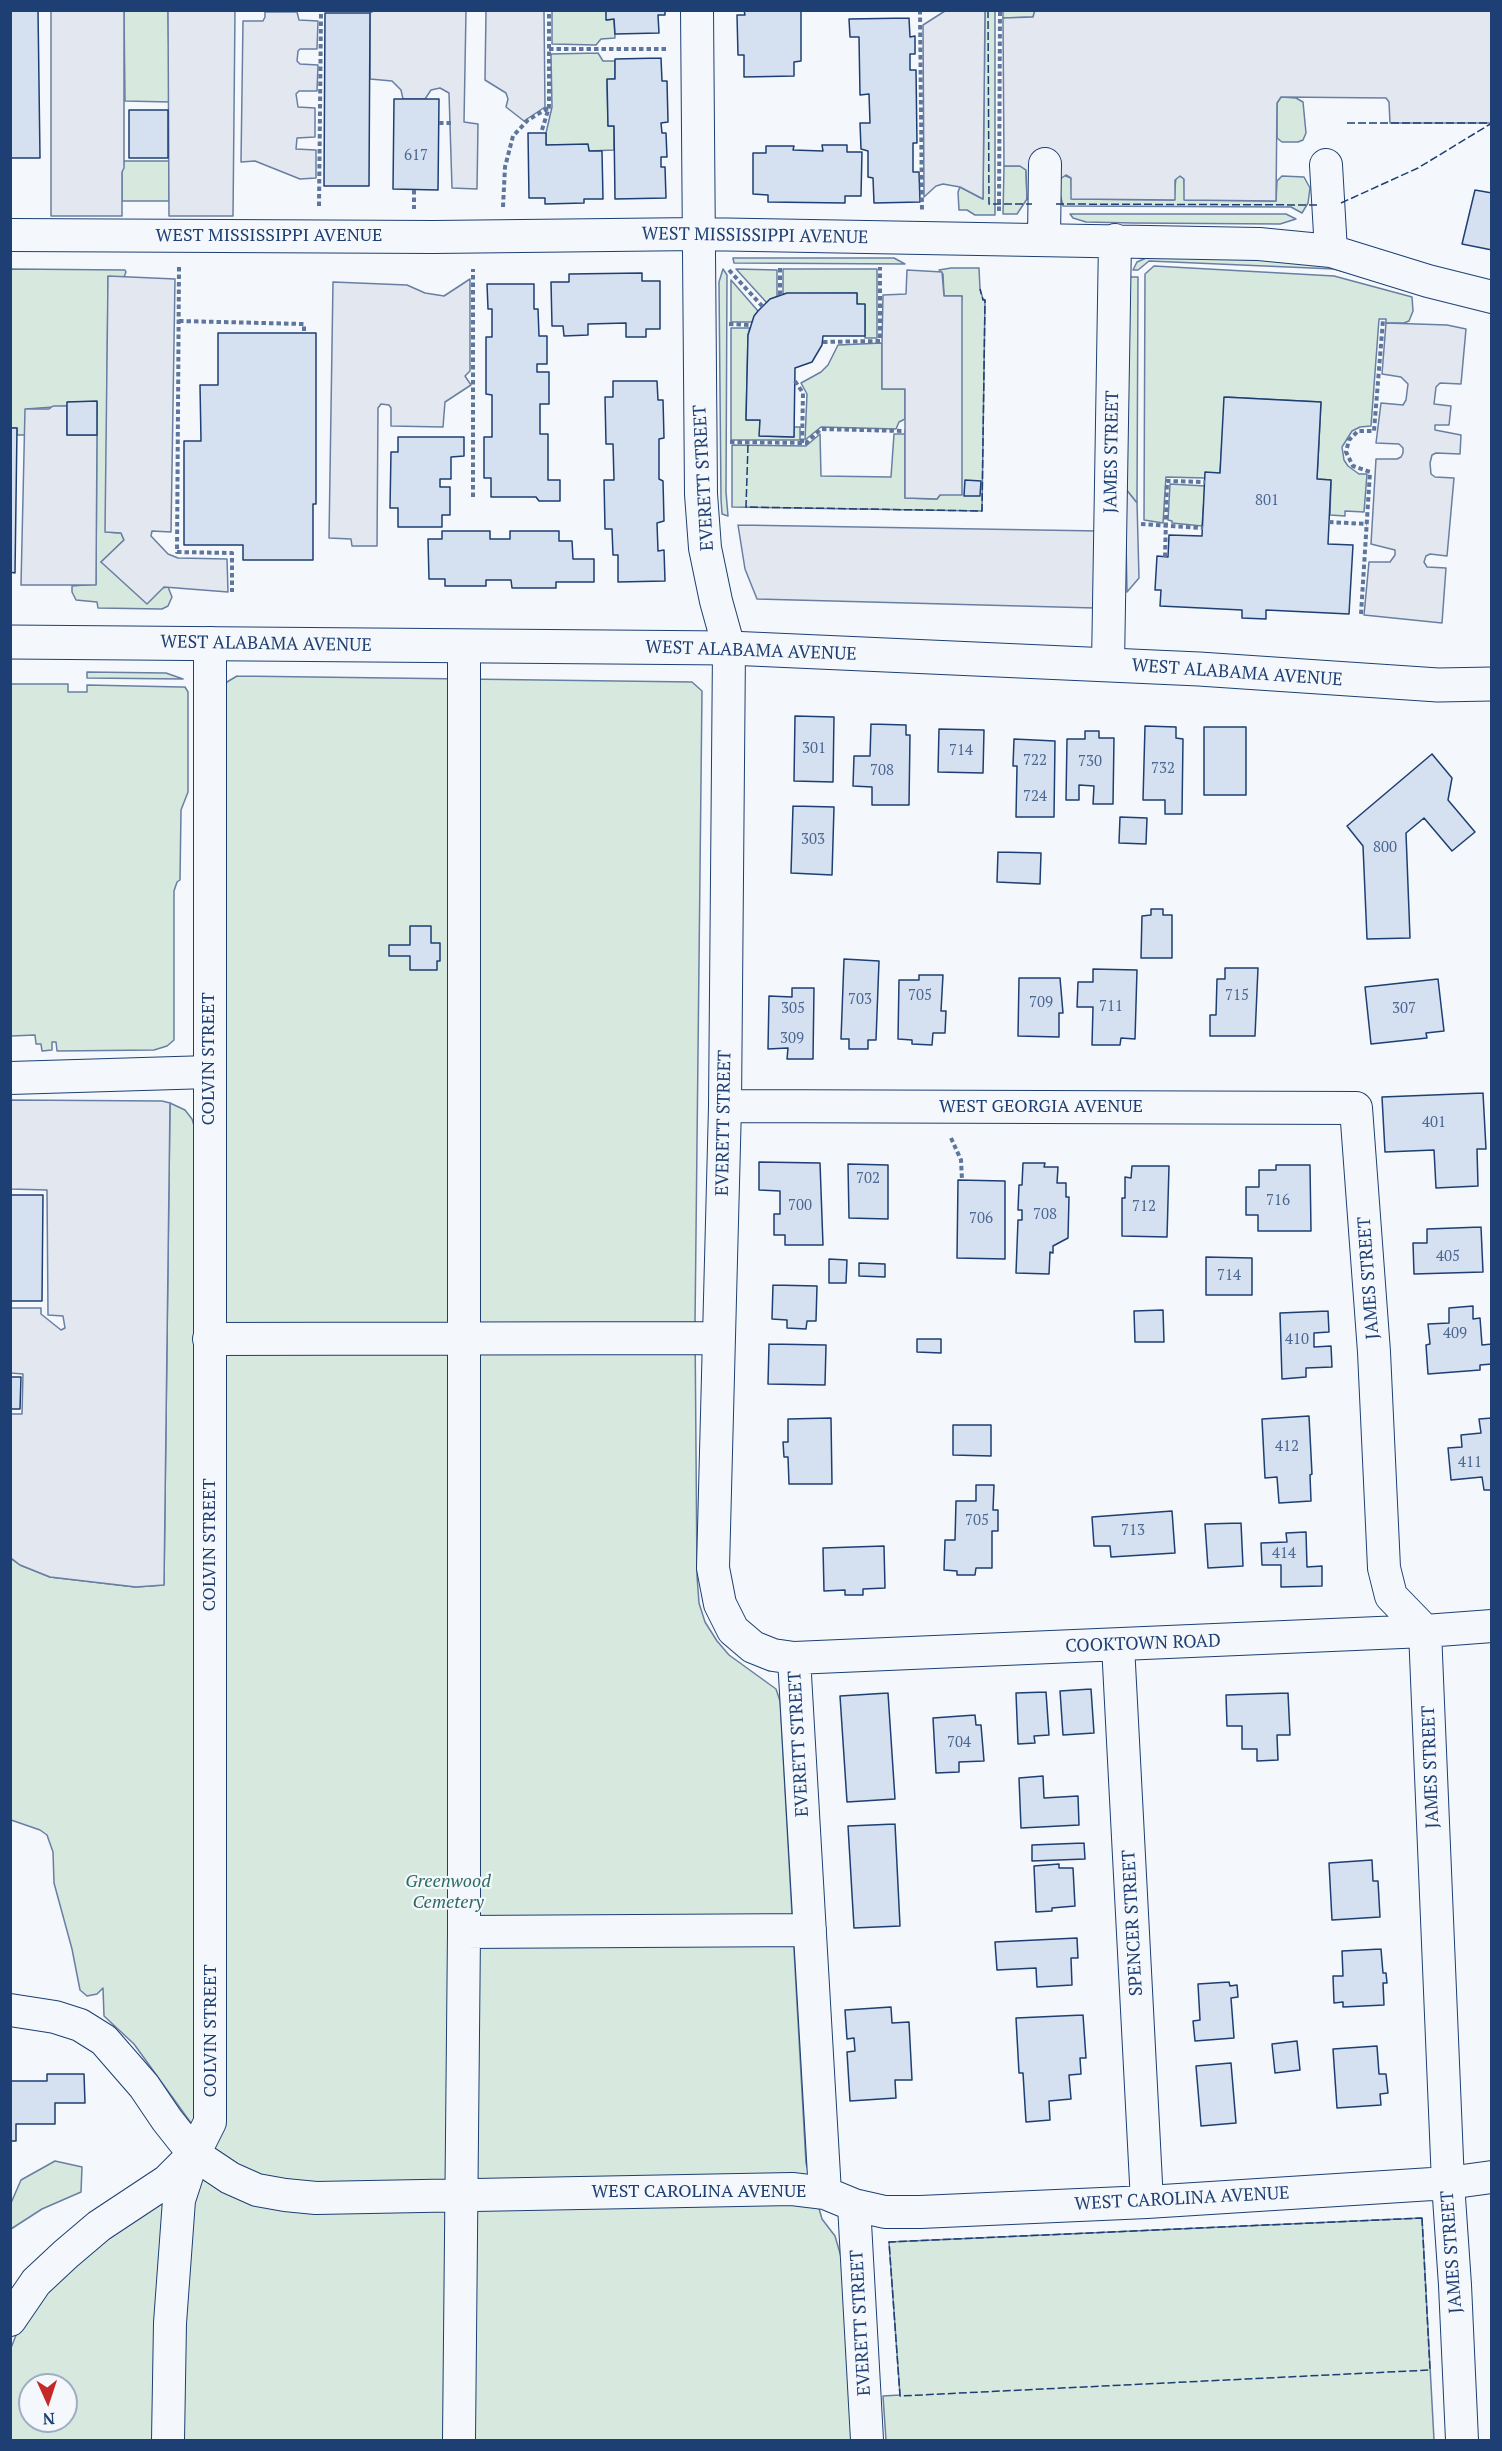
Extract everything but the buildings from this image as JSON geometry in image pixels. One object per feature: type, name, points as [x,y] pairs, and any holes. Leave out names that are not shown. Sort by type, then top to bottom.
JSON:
[{"type":"main road","name":"WEST ALABAMA AVENUE","points":[[10,642],[729,648],[1108,665],[1438,686],[1491,684]]},
{"type":"street","name":"EVERETT STREET","points":[[697,10],[701,494],[704,537],[716,602],[729,648],[725,1106],[713,1568],[720,1604],[734,1630],[753,1647],[773,1655],[794,1659],[825,2193]]},
{"type":"street","points":[[1044,239],[1046,164]]},
{"type":"street","points":[[1326,165],[1331,251]]},
{"type":"street","name":"WEST MISSISSIPPI AVENUE","points":[[10,235],[434,237],[698,234],[1259,244],[1331,251],[1428,281],[1491,297]]},
{"type":"street","name":"JAMES STREET","points":[[1108,665],[1115,240]]},
{"type":"street","name":"COLVIN STREET","points":[[168,2440],[170,2323],[179,2200],[194,2154],[210,2122],[211,2090],[210,643]]},
{"type":"street","points":[[459,2440],[464,1932],[464,647]]},
{"type":"street","points":[[10,1078],[209,1072]]},
{"type":"street","name":"WEST GEORGIA AVENUE","points":[[725,1106],[1356,1108]]},
{"type":"street","name":"JAMES STREET","points":[[1356,1108],[1374,1352],[1384,1568],[1391,1596],[1425,1631],[1448,2183],[1462,2440]]},
{"type":"street","points":[[209,1338],[463,1340],[719,1338]]},
{"type":"street","name":"COOKTOWN ROAD","points":[[794,1659],[1425,1631],[1491,1626]]},
{"type":"street","name":"SPENCER STREET","points":[[1118,1645],[1147,2202]]},
{"type":"street","points":[[464,1932],[810,1930]]},
{"type":"street","name":"WEST CAROLINA AVENUE","points":[[10,2010],[55,2017],[80,2025],[104,2040],[144,2086],[194,2154],[230,2178],[257,2190],[285,2195],[316,2198],[792,2189],[825,2193],[840,2197],[854,2205],[885,2211],[920,2212],[1147,2202],[1448,2183],[1491,2177]]},
{"type":"street","points":[[10,2320],[36,2282],[66,2253],[99,2226],[167,2181],[194,2154]]},
{"type":"street","name":"EVERETT STREET","points":[[854,2205],[867,2440]]},
{"type":"path","points":[[542,130],[549,107],[549,10]]},
{"type":"path","points":[[920,10],[922,214]]},
{"type":"path","points":[[999,218],[1000,10]]},
{"type":"path","points":[[319,206],[321,13]]},
{"type":"path","points":[[549,49],[669,49]]},
{"type":"path","points":[[502,207],[505,167],[513,136],[528,120],[549,107]]},
{"type":"path","points":[[439,123],[452,123]]},
{"type":"path","points":[[414,190],[414,219]]},
{"type":"path","points":[[823,342],[880,341],[880,266]]},
{"type":"path","points":[[179,267],[177,552],[232,553],[232,592]]},
{"type":"path","points":[[780,267],[780,295]]},
{"type":"path","points":[[473,269],[473,497]]},
{"type":"path","points":[[729,270],[763,307]]},
{"type":"path","points":[[1361,614],[1370,472],[1353,466],[1347,458],[1347,446],[1358,431],[1374,431],[1383,320]]},
{"type":"path","points":[[179,321],[304,324],[303,333]]},
{"type":"path","points":[[729,324],[751,325]]},
{"type":"path","points":[[795,381],[803,393],[802,443]]},
{"type":"path","points":[[729,442],[806,443],[821,429],[905,431]]},
{"type":"path","points":[[1165,557],[1167,481],[1205,482]]},
{"type":"path","points":[[1329,522],[1367,524]]},
{"type":"path","points":[[1141,524],[1203,528]]},
{"type":"path","points":[[951,1138],[961,1160],[962,1180]]},
{"type":"green space","points":[[124,11],[168,11],[170,102],[125,101]]},
{"type":"green space","points":[[552,11],[606,11],[607,20],[614,19],[615,38],[601,39],[596,45],[552,44]]},
{"type":"green space","points":[[985,11],[995,11],[995,215],[975,215],[967,210],[959,210],[958,192],[960,187],[983,199]]},
{"type":"green space","points":[[1003,11],[1035,11],[1033,17],[1003,18]]},
{"type":"green space","points":[[598,53],[603,61],[615,61],[615,79],[607,80],[608,126],[614,126],[614,150],[589,151],[588,145],[546,145],[546,133],[552,107],[551,54]]},
{"type":"green space","points":[[1281,97],[1296,98],[1303,102],[1306,133],[1303,140],[1282,142],[1277,138],[1277,103]]},
{"type":"green space","points":[[124,161],[169,161],[169,201],[122,201]]},
{"type":"green space","points":[[1004,166],[1020,166],[1026,170],[1027,199],[1017,214],[1003,214]]},
{"type":"green space","points":[[1063,175],[1071,178],[1072,199],[1174,200],[1176,177],[1180,176],[1184,179],[1185,200],[1276,201],[1277,181],[1282,176],[1304,177],[1310,188],[1308,203],[1302,213],[1291,207],[1063,206],[1060,179]]},
{"type":"green space","points":[[1070,214],[1286,214],[1296,219],[1280,224],[1086,222],[1073,218]]},
{"type":"green space","points":[[1166,256],[1303,262],[1335,267],[1403,288],[1334,269],[1149,261],[1138,270],[1133,270],[1137,262],[1146,258]]},
{"type":"green space","points":[[733,258],[894,258],[905,264],[734,263]]},
{"type":"green space","points":[[1154,266],[1334,276],[1412,297],[1413,311],[1409,321],[1386,323],[1386,319],[1379,319],[1371,426],[1360,427],[1352,431],[1342,447],[1344,460],[1348,466],[1359,474],[1367,474],[1364,512],[1345,511],[1345,516],[1330,515],[1331,480],[1317,479],[1321,402],[1225,397],[1220,473],[1205,478],[1166,477],[1163,523],[1144,520],[1145,274]]},
{"type":"green space","points":[[979,268],[980,289],[985,300],[982,511],[732,507],[732,445],[806,446],[820,434],[821,476],[891,477],[894,434],[905,434],[905,498],[937,499],[940,495],[962,296],[944,296],[943,274],[939,270]]},
{"type":"green space","points":[[11,269],[125,270],[126,272],[124,277],[108,277],[106,532],[121,533],[124,540],[101,562],[162,588],[168,587],[172,597],[168,606],[162,609],[98,608],[97,602],[76,600],[72,592],[72,586],[96,584],[97,402],[68,402],[67,406],[26,409],[25,435],[17,435],[17,428],[11,428]]},
{"type":"green space","points":[[723,269],[727,275],[726,492],[728,516],[722,514],[721,499],[719,282]]},
{"type":"green space","points":[[736,269],[777,270],[777,297],[767,303]]},
{"type":"green space","points":[[783,269],[877,269],[877,338],[865,338],[865,305],[857,304],[857,293],[783,294]]},
{"type":"green space","points":[[1130,277],[1138,277],[1137,503],[1125,488],[1127,289]]},
{"type":"green space","points":[[731,280],[758,311],[752,322],[731,322]]},
{"type":"green space","points":[[731,328],[750,328],[746,420],[760,420],[760,436],[794,437],[794,427],[800,427],[800,440],[731,440]]},
{"type":"green space","points":[[882,343],[882,389],[905,389],[905,419],[899,422],[896,429],[821,427],[805,440],[807,394],[801,383],[821,372],[828,365],[838,345]]},
{"type":"green space","points":[[1170,484],[1205,486],[1202,526],[1172,523],[1168,520]]},
{"type":"green space","points":[[87,672],[166,673],[183,679],[87,678]]},
{"type":"green space","name":"Greenwood Cemetery","points":[[237,676],[692,682],[702,691],[695,1324],[699,1603],[705,1622],[717,1641],[729,1655],[776,1689],[780,1701],[806,2163],[822,2219],[835,2236],[842,2260],[852,2440],[11,2440],[11,2348],[25,2312],[196,2130],[134,2044],[104,2016],[103,1988],[97,1994],[87,1996],[80,1990],[72,1949],[54,1883],[53,1852],[47,1835],[40,1830],[11,1820],[10,1558],[20,1565],[50,1577],[135,1587],[164,1585],[170,1103],[185,1110],[192,1119],[197,1135],[194,1301],[197,1320],[224,687],[227,682]]},
{"type":"green space","points":[[10,684],[68,684],[68,692],[87,692],[87,685],[185,687],[188,692],[188,792],[181,810],[180,880],[174,891],[174,1040],[167,1046],[154,1050],[57,1051],[56,1042],[52,1042],[52,1050],[42,1051],[41,1044],[36,1044],[35,1035],[11,1036]]},
{"type":"green space","points":[[55,2161],[82,2167],[81,2192],[42,2209],[11,2229],[11,2203],[21,2180]]},
{"type":"green space","points":[[1422,2218],[1434,2440],[886,2440],[883,2396],[900,2395],[889,2242]]},
{"type":"shaded area","points":[[375,10],[466,11],[464,122],[478,124],[477,189],[452,188],[449,93],[440,88],[431,90],[425,99],[403,99],[401,90],[392,81],[370,79],[370,13]]},
{"type":"shaded area","points":[[1035,10],[1491,11],[1491,123],[1390,123],[1389,102],[1386,98],[1281,97],[1277,103],[1276,201],[1184,200],[1184,179],[1180,176],[1175,180],[1175,200],[1071,199],[1071,178],[1066,175],[1060,179],[1060,199],[1027,199],[1026,170],[1020,166],[1004,166],[1003,18],[1033,17]]},
{"type":"shaded area","points":[[51,11],[124,11],[122,216],[51,216]]},
{"type":"shaded area","points":[[168,11],[235,11],[233,216],[169,216]]},
{"type":"shaded area","points":[[486,11],[544,11],[545,107],[524,121],[506,107],[508,99],[506,93],[485,80]]},
{"type":"shaded area","points":[[945,11],[985,11],[983,199],[960,187],[943,184],[936,186],[924,197],[923,25]]},
{"type":"shaded area","points":[[265,12],[297,12],[299,20],[318,21],[317,49],[300,49],[297,61],[300,64],[318,65],[317,91],[299,91],[296,94],[298,107],[315,108],[315,137],[297,138],[296,149],[316,150],[316,178],[300,179],[255,161],[241,162],[243,21],[263,21]]},
{"type":"shaded area","points":[[907,270],[942,272],[944,296],[962,296],[962,495],[940,495],[937,499],[905,498],[905,389],[882,389],[882,343],[883,295],[906,294]]},
{"type":"shaded area","points":[[108,276],[175,279],[171,532],[152,531],[151,536],[168,554],[178,558],[227,559],[228,592],[164,587],[147,604],[101,562],[124,540],[121,533],[105,532]]},
{"type":"shaded area","points":[[470,279],[470,371],[465,376],[471,385],[445,402],[443,427],[391,426],[391,408],[389,405],[381,404],[378,408],[377,546],[352,546],[351,539],[329,538],[333,282],[407,285],[425,293],[444,296]]},
{"type":"shaded area","points":[[1386,323],[1447,325],[1466,329],[1461,384],[1440,383],[1436,387],[1434,404],[1451,406],[1449,425],[1435,425],[1435,430],[1461,435],[1460,454],[1436,453],[1432,455],[1430,463],[1431,474],[1435,477],[1454,478],[1447,556],[1430,554],[1426,556],[1424,562],[1427,567],[1446,568],[1442,623],[1364,615],[1369,562],[1390,562],[1395,555],[1395,550],[1371,544],[1376,459],[1397,459],[1403,453],[1403,448],[1399,444],[1376,443],[1381,403],[1403,405],[1408,384],[1401,377],[1382,374]]},
{"type":"shaded area","points":[[53,406],[67,406],[67,435],[97,435],[96,585],[21,585],[25,409],[49,409]]},
{"type":"shaded area","points":[[1125,488],[1137,503],[1139,578],[1127,592]]},
{"type":"shaded area","points":[[738,525],[1099,531],[1095,608],[757,599],[745,569]]},
{"type":"shaded area","points":[[11,1100],[162,1101],[170,1103],[164,1585],[136,1587],[50,1577],[20,1565],[11,1558],[11,1414],[22,1414],[23,1374],[11,1373],[11,1308],[41,1308],[41,1314],[61,1330],[65,1328],[63,1316],[48,1315],[47,1190],[11,1189]]},
{"type":"fence","points":[[988,10],[989,204],[1032,204]]},
{"type":"fence","points":[[1347,123],[1489,123]]},
{"type":"fence","points":[[1341,203],[1418,168],[1492,123]]},
{"type":"fence","points":[[1056,204],[1317,205]]},
{"type":"fence","points":[[748,445],[746,507],[982,511],[985,300],[983,300],[980,289]]},
{"type":"fence","points":[[1422,2218],[1430,2370],[900,2396],[889,2242],[1422,2218]]}]
